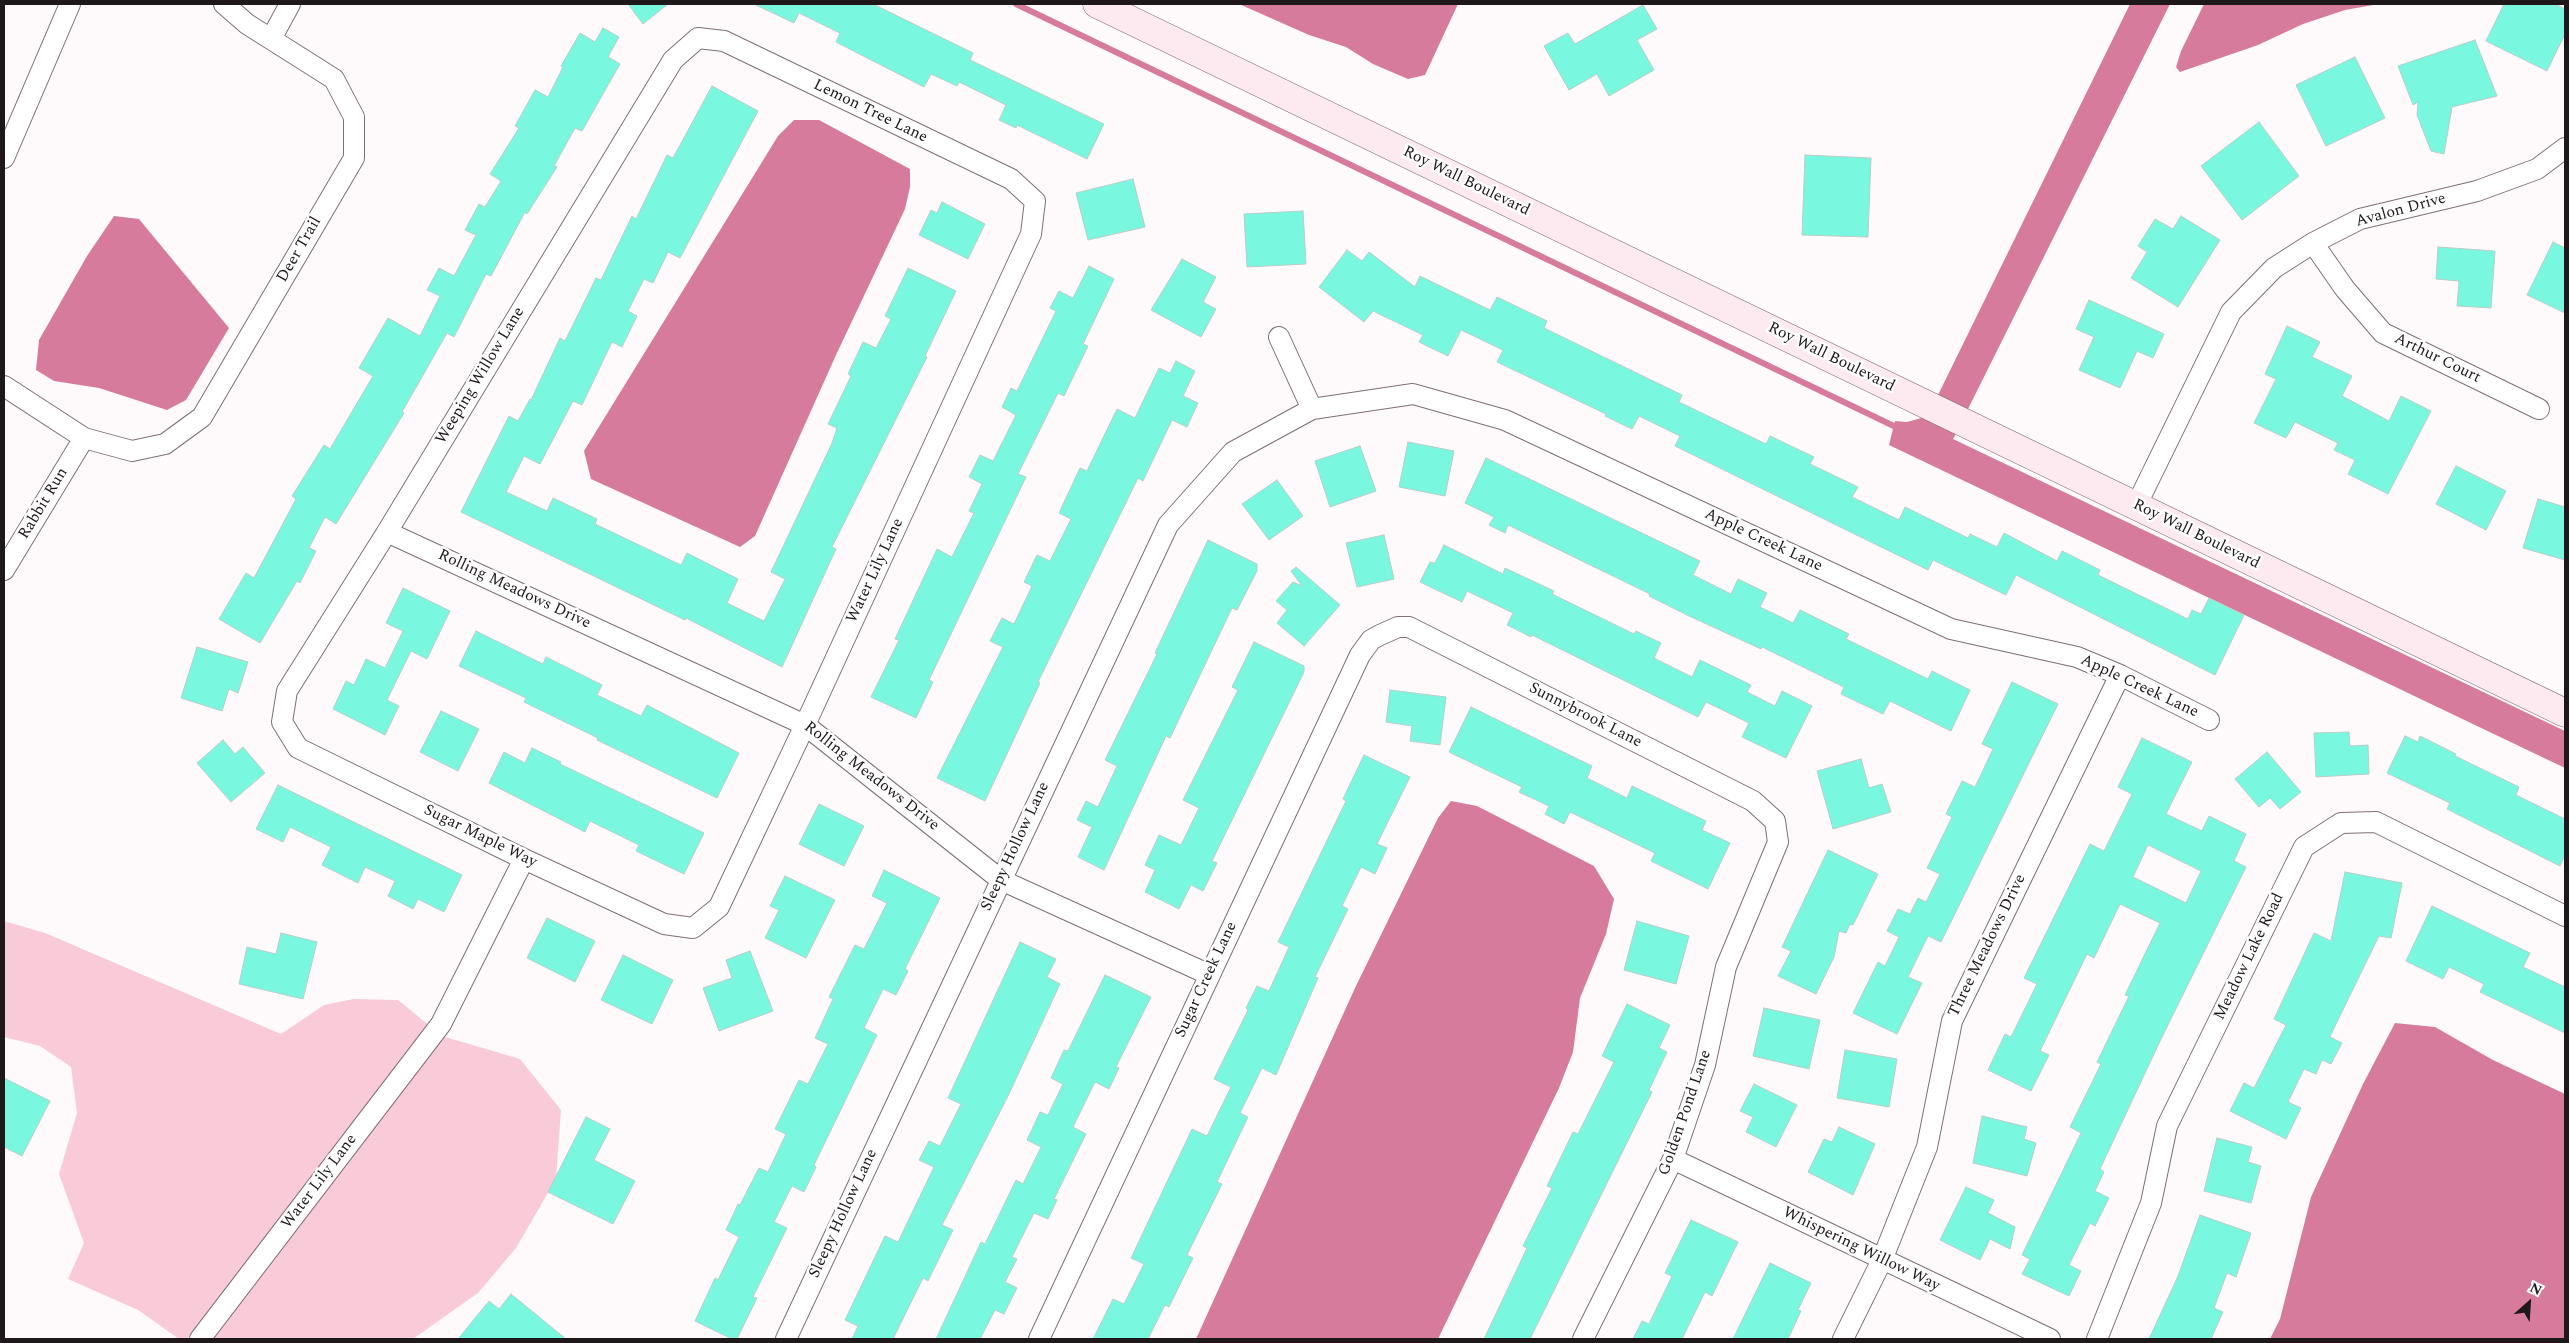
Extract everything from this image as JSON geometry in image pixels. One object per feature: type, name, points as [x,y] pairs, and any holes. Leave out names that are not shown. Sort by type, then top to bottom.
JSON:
[{"type":"street","points":[[4,158],[70,4]]},
{"type":"street","name":"Deer Trail","points":[[4,386],[84,438],[132,452],[165,444],[202,417],[354,158],[354,117],[334,79],[247,24],[224,4]]},
{"type":"street","points":[[271,38],[290,4]]},
{"type":"street","name":"Roy Wall Boulevard","points":[[1097,4],[2565,713]]},
{"type":"street","name":"Lemon Tree Lane","points":[[698,38],[724,42],[1011,179],[1035,201]]},
{"type":"street","name":"Weeping Willow Lane","points":[[282,722],[287,691],[387,532],[672,60],[698,38]]},
{"type":"street","name":"Avalon Drive","points":[[2136,506],[2230,312],[2274,268],[2313,243],[2360,219],[2477,191],[2537,169],[2565,148]]},
{"type":"street","name":"Water Lily Lane","points":[[693,928],[719,907],[806,724],[1031,234],[1035,201]]},
{"type":"street","name":"Arthur Court","points":[[2313,243],[2345,289],[2383,333],[2539,409]]},
{"type":"street","points":[[1279,337],[1312,410]]},
{"type":"street","name":"Apple Creek Lane","points":[[1312,410],[1413,394],[1505,420],[1951,628],[2077,657],[2120,675],[2209,720]]},
{"type":"street","name":"Sleepy Hollow Lane","points":[[786,1339],[1168,526],[1233,452],[1312,410]]},
{"type":"street","name":"Rabbit Run","points":[[4,570],[84,438]]},
{"type":"street","name":"Rolling Meadows Drive","points":[[387,532],[806,724],[1001,880],[1210,975]]},
{"type":"street","name":"Sunnybrook Lane","points":[[1388,631],[1409,627],[1753,801],[1775,821]]},
{"type":"street","name":"Sugar Creek Lane","points":[[1039,1339],[1360,654],[1371,640],[1388,631]]},
{"type":"street","name":"Three Meadows Drive","points":[[1843,1339],[1882,1260],[1927,1147],[1952,1022],[2120,675]]},
{"type":"street","name":"Sugar Maple Way","points":[[282,722],[298,748],[524,859],[664,924],[693,928]]},
{"type":"street","name":"Golden Pond Lane","points":[[1583,1339],[1673,1159],[1705,1064],[1726,967],[1778,842],[1775,821]]},
{"type":"street","name":"Meadow Lake Road","points":[[2097,1339],[2151,1203],[2167,1126],[2304,847],[2341,823],[2376,822],[2565,916]]},
{"type":"street","name":"Water Lily Lane","points":[[200,1339],[441,1024],[524,859]]},
{"type":"street","name":"Whispering Willow Way","points":[[1673,1159],[2050,1339]]},
{"type":"shaded area","points":[[1239,4],[1458,4],[1425,75],[1408,79],[1373,64],[1346,47],[1309,35]]},
{"type":"shaded area","points":[[2130,4],[2170,4],[1967,411],[1937,397]]},
{"type":"shaded area","points":[[2204,4],[2379,4],[2345,10],[2303,24],[2258,45],[2180,72],[2176,67],[2181,51]]},
{"type":"shaded area","points":[[794,120],[819,120],[910,169],[910,187],[905,209],[836,355],[755,536],[740,547],[591,479],[584,451],[778,136]]},
{"type":"shaded area","points":[[114,216],[139,219],[229,328],[186,400],[167,410],[99,388],[54,381],[36,370],[39,340],[87,256]]},
{"type":"shaded area","points":[[1925,417],[1957,432],[1953,439],[2565,731],[2565,768],[1889,445],[1895,421],[1907,422]]},
{"type":"shaded area","points":[[1451,801],[1477,806],[1594,866],[1614,899],[1606,934],[1580,998],[1573,1052],[1559,1088],[1438,1339],[1196,1339],[1355,988],[1438,818]]},
{"type":"shaded area","points":[[4,921],[45,933],[281,1034],[324,1005],[354,999],[398,1000],[442,1036],[520,1059],[561,1110],[556,1179],[516,1248],[478,1293],[413,1339],[179,1339],[138,1310],[68,1279],[84,1243],[59,1174],[77,1113],[71,1067],[40,1046],[4,1037]]},
{"type":"shaded area","points":[[2395,1023],[2435,1027],[2493,1060],[2565,1094],[2565,1339],[2270,1339],[2280,1319],[2311,1197],[2363,1084]]},
{"type":"building","points":[[628,4],[668,4],[643,24]]},
{"type":"building","points":[[754,4],[873,4],[973,53],[970,60],[1104,124],[1087,159],[1017,125],[1016,128],[999,120],[1006,105],[959,82],[957,86],[931,74],[924,87],[836,42],[840,33],[799,13],[794,23]]},
{"type":"building","points":[[2504,4],[2555,4],[2565,9],[2565,34],[2547,71],[2486,41]]},
{"type":"building","points":[[1643,5],[1657,29],[1637,40],[1654,70],[1609,96],[1597,74],[1569,90],[1544,46],[1568,33],[1575,44]]},
{"type":"building","points":[[603,28],[619,37],[608,57],[620,64],[582,131],[575,128],[554,166],[557,167],[527,214],[525,212],[491,276],[486,274],[454,337],[447,333],[402,412],[404,413],[336,524],[325,517],[309,548],[316,551],[300,583],[297,581],[260,643],[219,619],[246,573],[254,578],[296,499],[292,496],[324,445],[330,449],[373,376],[359,368],[388,318],[420,336],[440,296],[427,290],[439,268],[454,276],[476,235],[465,230],[479,204],[485,207],[501,181],[490,174],[519,128],[515,126],[535,90],[548,97],[563,67],[561,66],[580,33],[595,42]]},
{"type":"building","points":[[2475,40],[2497,96],[2452,107],[2444,154],[2431,151],[2417,115],[2418,102],[2413,105],[2398,66]]},
{"type":"building","points":[[2355,57],[2385,118],[2326,146],[2296,85]]},
{"type":"building","points":[[712,86],[758,111],[680,258],[668,252],[653,283],[644,279],[628,311],[637,316],[622,347],[612,342],[582,405],[573,401],[540,464],[524,456],[506,492],[547,511],[553,498],[597,519],[595,524],[681,565],[687,553],[738,579],[727,603],[764,621],[785,579],[771,572],[832,443],[837,428],[828,424],[851,376],[848,374],[863,342],[876,348],[891,319],[885,316],[908,268],[956,291],[925,356],[927,357],[832,547],[836,549],[782,667],[686,618],[685,620],[461,512],[509,416],[518,421],[531,400],[560,338],[565,341],[596,278],[601,280],[632,216],[636,219],[667,155],[673,158]]},
{"type":"building","points":[[2259,122],[2299,176],[2242,220],[2201,166]]},
{"type":"building","points":[[1805,155],[1871,158],[1868,237],[1802,235]]},
{"type":"building","points":[[1133,179],[1145,227],[1088,240],[1076,193]]},
{"type":"building","points":[[942,202],[985,224],[968,259],[919,235],[931,210],[937,213]]},
{"type":"building","points":[[1303,211],[1306,264],[1247,267],[1244,214]]},
{"type":"building","points":[[2181,216],[2220,240],[2178,307],[2131,278],[2147,252],[2138,246],[2155,219],[2173,229]]},
{"type":"building","points":[[2553,242],[2565,248],[2565,313],[2527,295]]},
{"type":"building","points":[[2438,247],[2495,251],[2491,308],[2457,306],[2459,281],[2436,279]]},
{"type":"building","points":[[1347,250],[1362,261],[1369,252],[1415,287],[1420,276],[1490,310],[1497,297],[1547,321],[1544,328],[1682,395],[1679,402],[1766,444],[1770,436],[1814,457],[1810,464],[1858,487],[1852,497],[1899,520],[1905,507],[1968,538],[1970,534],[1997,547],[2004,533],[2057,561],[2062,551],[2100,570],[2098,575],[2188,619],[2192,610],[2201,614],[2209,598],[2244,615],[2215,675],[2016,575],[2006,595],[1933,560],[1928,570],[1675,446],[1680,436],[1639,416],[1632,429],[1605,416],[1606,414],[1497,362],[1503,350],[1461,330],[1448,356],[1419,342],[1423,335],[1373,311],[1364,322],[1319,287]]},
{"type":"building","points":[[1182,259],[1216,277],[1203,302],[1216,309],[1201,337],[1151,310]]},
{"type":"building","points":[[1089,266],[1114,279],[1083,344],[1088,346],[1064,396],[1058,393],[1018,474],[1026,477],[929,680],[933,682],[916,718],[871,697],[899,640],[895,639],[937,549],[952,557],[974,513],[969,511],[982,484],[969,477],[980,455],[993,461],[1016,415],[1002,407],[1011,388],[1017,391],[1056,311],[1050,308],[1059,291],[1073,298]]},
{"type":"building","points":[[2089,300],[2164,334],[2153,358],[2137,351],[2120,388],[2079,370],[2094,337],[2076,329]]},
{"type":"building","points":[[2287,326],[2320,342],[2312,357],[2352,376],[2342,396],[2389,421],[2401,396],[2431,411],[2388,494],[2348,474],[2355,460],[2334,450],[2338,443],[2295,422],[2286,438],[2254,423],[2276,379],[2265,374]]},
{"type":"building","points":[[1176,361],[1195,371],[1183,396],[1198,403],[1187,427],[1172,420],[1143,481],[1138,478],[1038,682],[1040,683],[985,801],[937,778],[1003,647],[990,641],[1002,618],[1014,624],[1032,586],[1024,582],[1037,555],[1050,561],[1071,519],[1059,513],[1080,468],[1087,471],[1117,409],[1135,418],[1159,368],[1170,373]]},
{"type":"building","points":[[1408,442],[1454,451],[1445,496],[1399,487]]},
{"type":"building","points":[[1360,446],[1376,491],[1330,507],[1315,461]]},
{"type":"building","points":[[1486,458],[1700,561],[1693,575],[1731,594],[1738,579],[1767,593],[1760,607],[1793,623],[1800,610],[1849,634],[1846,639],[1928,679],[1932,671],[1970,690],[1951,731],[1890,701],[1883,714],[1841,694],[1844,687],[1762,647],[1761,649],[1689,616],[1649,596],[1650,594],[1508,525],[1505,533],[1489,525],[1494,517],[1465,503]]},
{"type":"building","points":[[2456,466],[2506,491],[2486,530],[2436,504]]},
{"type":"building","points":[[1277,480],[1303,516],[1269,540],[1242,504]]},
{"type":"building","points":[[2538,499],[2565,507],[2565,560],[2523,548]]},
{"type":"building","points":[[1384,535],[1394,579],[1357,587],[1346,543]]},
{"type":"building","points":[[1208,540],[1257,564],[1257,571],[1237,610],[1232,608],[1170,738],[1166,736],[1104,870],[1078,857],[1092,827],[1077,820],[1086,801],[1098,807],[1117,766],[1105,760],[1157,654],[1155,653]]},
{"type":"building","points":[[1444,545],[1503,574],[1505,568],[1554,591],[1552,594],[1634,634],[1636,631],[1661,643],[1654,658],[1692,677],[1700,660],[1751,685],[1747,692],[1775,706],[1782,691],[1812,706],[1786,758],[1742,737],[1749,723],[1706,702],[1698,717],[1532,635],[1531,637],[1507,625],[1513,613],[1467,591],[1462,602],[1420,582],[1430,562],[1435,563]]},
{"type":"building","points":[[1296,567],[1340,605],[1304,646],[1277,623],[1287,610],[1276,601],[1293,582],[1302,586],[1291,571]]},
{"type":"building","points":[[403,588],[450,611],[427,659],[411,651],[387,700],[399,706],[385,735],[333,709],[346,681],[354,685],[366,659],[385,668],[403,631],[386,623]]},
{"type":"building","points":[[476,631],[543,664],[546,657],[602,685],[597,695],[641,716],[647,705],[739,753],[717,798],[597,740],[598,738],[524,702],[526,698],[459,666]]},
{"type":"building","points":[[1254,642],[1304,666],[1304,672],[1212,861],[1217,863],[1203,891],[1191,885],[1179,909],[1145,892],[1155,870],[1145,865],[1159,835],[1181,845],[1199,808],[1183,800],[1238,690],[1232,687]]},
{"type":"building","points":[[197,647],[248,662],[238,693],[229,689],[222,711],[181,698]]},
{"type":"building","points":[[2012,682],[2058,704],[1941,942],[1928,936],[1908,977],[1922,983],[1897,1034],[1853,1013],[1878,962],[1885,966],[1899,937],[1887,931],[1898,909],[1910,914],[1918,898],[1926,902],[1940,874],[1927,868],[1952,817],[1946,814],[1962,781],[1975,787],[1993,749],[1982,744]]},
{"type":"building","points":[[1390,690],[1446,697],[1440,745],[1410,741],[1412,726],[1386,722]]},
{"type":"building","points":[[1471,707],[1592,766],[1587,778],[1627,798],[1632,786],[1706,821],[1702,830],[1730,843],[1708,889],[1651,861],[1655,853],[1570,812],[1564,824],[1545,814],[1549,806],[1519,792],[1522,787],[1449,752]]},
{"type":"building","points":[[441,711],[479,729],[458,771],[420,752]]},
{"type":"building","points":[[2349,732],[2350,746],[2368,745],[2369,774],[2316,777],[2314,733]]},
{"type":"building","points":[[2405,736],[2418,742],[2420,736],[2456,754],[2455,756],[2519,787],[2516,795],[2565,819],[2565,855],[2560,866],[2447,809],[2450,803],[2387,773]]},
{"type":"building","points":[[2142,738],[2192,762],[2166,814],[2202,831],[2209,816],[2246,834],[2234,861],[2246,867],[2162,1037],[2100,1169],[2104,1172],[2095,1191],[2109,1198],[2095,1226],[2090,1223],[2069,1265],[2081,1271],[2069,1296],[2022,1274],[2030,1259],[2022,1255],[2081,1133],[2070,1127],[2101,1064],[2097,1062],[2129,996],[2125,995],[2160,923],[2120,904],[2094,958],[2087,954],[2040,1051],[2049,1055],[2031,1091],[1988,1070],[2005,1034],[2011,1037],[2037,984],[2024,978],[2090,844],[2104,851],[2132,794],[2118,787]],"holes":[[[2148,845],[2201,871],[2186,903],[2133,877]]]},
{"type":"building","points":[[223,740],[235,754],[243,747],[265,773],[231,802],[197,763]]},
{"type":"building","points":[[532,748],[561,762],[560,764],[704,833],[684,874],[636,851],[639,845],[590,821],[585,832],[489,783],[504,752],[525,763]]},
{"type":"building","points":[[2267,752],[2301,792],[2280,809],[2270,798],[2259,807],[2235,779]]},
{"type":"building","points":[[1364,755],[1410,777],[1377,844],[1387,848],[1375,874],[1361,867],[1342,906],[1348,909],[1315,977],[1318,978],[1276,1075],[1262,1068],[1240,1113],[1248,1117],[1217,1182],[1222,1184],[1187,1255],[1193,1258],[1169,1307],[1165,1305],[1148,1339],[1093,1339],[1113,1299],[1124,1304],[1144,1264],[1131,1258],[1192,1129],[1207,1136],[1231,1087],[1214,1079],[1248,1010],[1246,1008],[1257,986],[1269,991],[1289,947],[1278,942],[1346,801],[1343,799]]},
{"type":"building","points":[[1861,759],[1869,788],[1882,784],[1891,812],[1833,829],[1817,771]]},
{"type":"building","points":[[278,785],[462,875],[444,912],[418,899],[413,909],[388,896],[395,881],[365,867],[358,883],[322,865],[331,847],[290,827],[283,842],[256,829]]},
{"type":"building","points":[[819,804],[864,826],[844,866],[799,844]]},
{"type":"building","points":[[1828,850],[1878,874],[1853,925],[1850,924],[1846,933],[1839,931],[1834,957],[1816,994],[1778,976],[1791,951],[1782,947]]},
{"type":"building","points":[[884,870],[940,898],[905,969],[908,971],[896,995],[883,989],[864,1028],[877,1035],[814,1165],[816,1167],[804,1192],[792,1186],[774,1222],[787,1228],[753,1297],[757,1298],[737,1339],[732,1339],[695,1321],[715,1278],[718,1280],[739,1237],[726,1230],[738,1204],[740,1205],[759,1168],[768,1172],[786,1134],[775,1129],[799,1080],[808,1084],[828,1044],[815,1038],[833,999],[829,997],[855,945],[864,949],[887,903],[872,896]]},
{"type":"building","points":[[2345,872],[2402,883],[2391,938],[2379,936],[2336,1024],[2330,1037],[2342,1043],[2331,1064],[2322,1060],[2316,1074],[2304,1069],[2288,1102],[2301,1108],[2286,1139],[2230,1111],[2244,1083],[2254,1088],[2286,1025],[2274,1019],[2314,933],[2331,941]]},
{"type":"building","points":[[785,876],[835,900],[806,958],[765,938],[779,910],[770,906]]},
{"type":"building","points":[[2432,906],[2530,953],[2523,967],[2565,987],[2565,1033],[2480,992],[2484,984],[2449,967],[2443,979],[2406,961]]},
{"type":"building","points":[[547,918],[595,941],[575,982],[527,958]]},
{"type":"building","points":[[1637,921],[1689,936],[1676,984],[1624,970]]},
{"type":"building","points":[[281,933],[317,942],[303,999],[239,984],[247,947],[276,954]]},
{"type":"building","points":[[1020,942],[1056,959],[1047,977],[1060,984],[1008,1096],[942,1225],[953,1230],[928,1281],[923,1278],[893,1339],[852,1339],[858,1326],[845,1320],[885,1236],[898,1242],[934,1167],[919,1160],[929,1141],[940,1146],[961,1104],[948,1098]]},
{"type":"building","points":[[750,951],[773,1011],[719,1031],[703,988],[732,978],[726,960]]},
{"type":"building","points":[[623,955],[673,980],[652,1024],[601,1000]]},
{"type":"building","points":[[1105,975],[1151,997],[1116,1067],[1119,1068],[1109,1089],[1095,1082],[1073,1127],[1086,1134],[1054,1199],[1057,1200],[1048,1219],[1034,1213],[1012,1257],[1017,1259],[1005,1282],[1017,1288],[1004,1314],[995,1310],[980,1339],[936,1339],[981,1242],[985,1244],[1016,1180],[1023,1184],[1041,1147],[1027,1140],[1040,1112],[1048,1115],[1063,1084],[1051,1078],[1064,1050],[1068,1051]]},
{"type":"building","points":[[1627,1004],[1670,1025],[1659,1048],[1667,1052],[1649,1090],[1652,1092],[1530,1339],[1484,1339],[1527,1248],[1523,1246],[1552,1188],[1547,1186],[1573,1132],[1578,1134],[1614,1062],[1602,1056]]},
{"type":"building","points":[[1764,1008],[1820,1020],[1809,1069],[1753,1056]]},
{"type":"building","points":[[1845,1050],[1897,1059],[1889,1107],[1837,1098]]},
{"type":"building","points":[[4,1078],[50,1101],[22,1156],[4,1147]]},
{"type":"building","points":[[1754,1084],[1797,1105],[1776,1147],[1746,1132],[1753,1117],[1740,1111]]},
{"type":"building","points":[[1982,1116],[2027,1127],[2024,1139],[2036,1143],[2027,1176],[1973,1163]]},
{"type":"building","points":[[586,1117],[610,1129],[594,1160],[635,1181],[613,1224],[548,1192]]},
{"type":"building","points":[[1839,1127],[1875,1144],[1853,1195],[1808,1172],[1824,1139],[1832,1142]]},
{"type":"building","points":[[2217,1138],[2252,1147],[2248,1162],[2261,1166],[2251,1203],[2204,1191]]},
{"type":"building","points":[[1966,1187],[1994,1200],[1988,1213],[2015,1227],[2010,1249],[1990,1239],[1980,1260],[1940,1240]]},
{"type":"building","points":[[2200,1215],[2251,1233],[2236,1277],[2227,1273],[2214,1308],[2223,1312],[2211,1339],[2149,1339],[2178,1276]]},
{"type":"building","points":[[1691,1220],[1738,1242],[1712,1296],[1705,1292],[1682,1339],[1633,1339],[1642,1321],[1649,1324],[1672,1276],[1665,1273]]},
{"type":"building","points":[[1770,1263],[1811,1283],[1798,1310],[1801,1311],[1788,1339],[1733,1339]]},
{"type":"building","points":[[511,1294],[566,1339],[458,1339],[489,1301],[499,1309]]},
{"type":"waterway","points":[[1016,4],[1900,429]]}]
